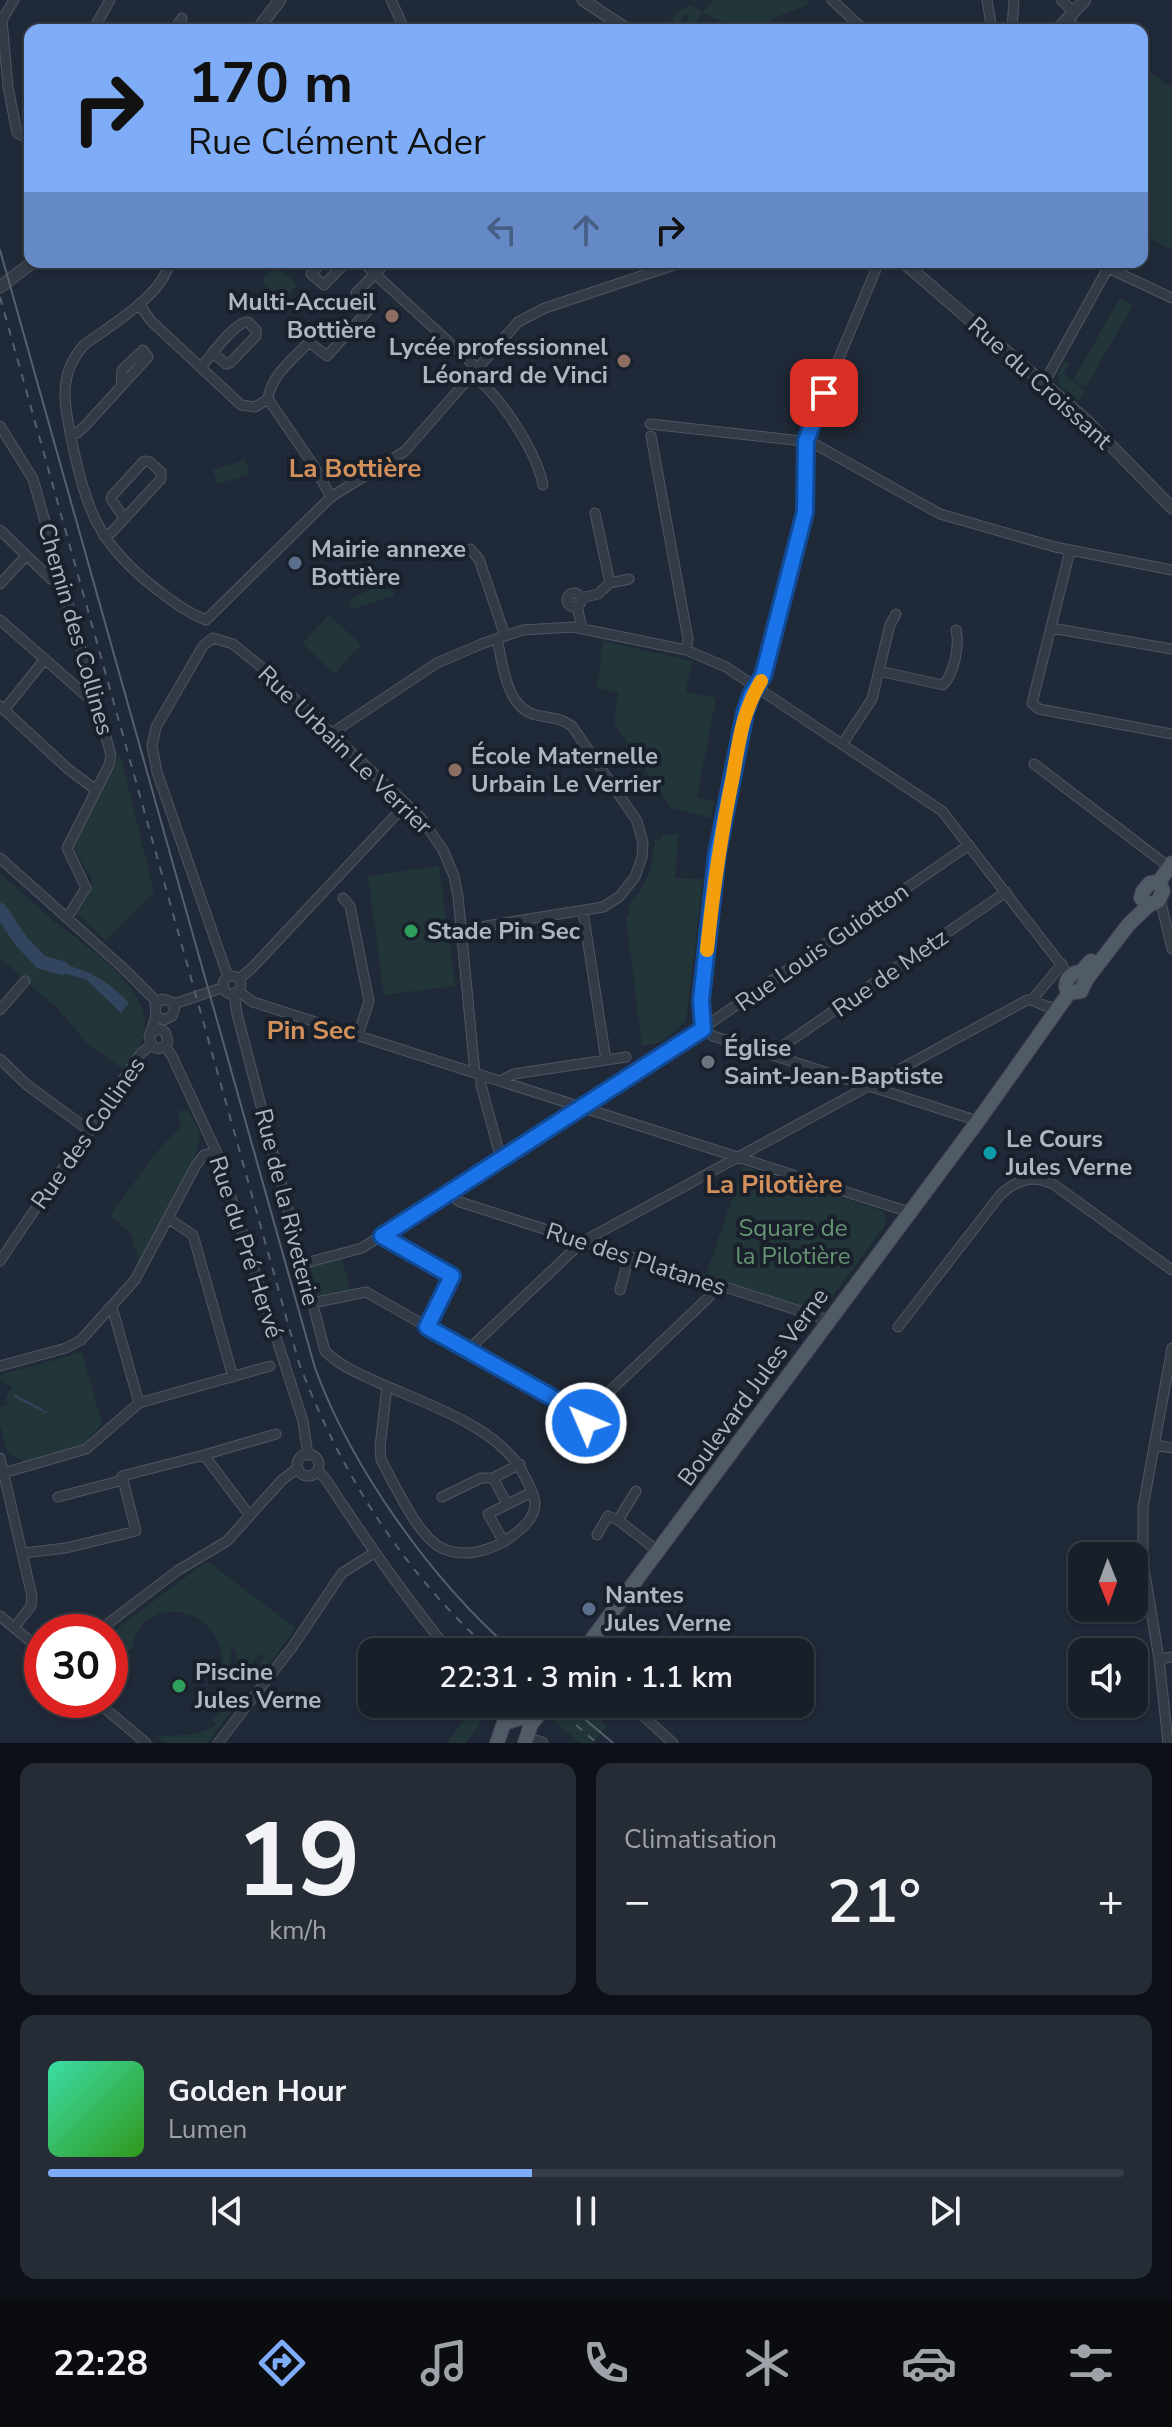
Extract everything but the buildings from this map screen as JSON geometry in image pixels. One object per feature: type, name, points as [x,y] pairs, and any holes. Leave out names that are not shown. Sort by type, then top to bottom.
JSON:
[{"type":"main road","points":[[1075,973],[1150,901],[1145,887],[1159,882],[1171,865]]},
{"type":"main road","name":"Boulevard Jules Verne","points":[[591,1638],[659,1552],[1069,993],[1081,991],[1075,973]]},
{"type":"main road","points":[[501,1741],[502,1727],[518,1718]]},
{"type":"main road","points":[[531,1739],[536,1718]]},
{"type":"main road","points":[[513,1720],[526,1723],[531,1739]]},
{"type":"street","points":[[14,0],[2,20],[8,87],[17,133],[24,136]]},
{"type":"street","points":[[96,24],[110,0]]},
{"type":"street","points":[[262,24],[280,0]]},
{"type":"street","points":[[391,0],[402,24]]},
{"type":"street","points":[[583,0],[619,24]]},
{"type":"street","points":[[832,0],[858,24]]},
{"type":"street","points":[[987,0],[991,24]]},
{"type":"street","points":[[1012,24],[1014,0]]},
{"type":"street","points":[[1061,0],[1076,24]]},
{"type":"street","points":[[1063,24],[1085,0]]},
{"type":"street","points":[[178,24],[182,18]]},
{"type":"street","points":[[0,287],[25,268]]},
{"type":"street","points":[[167,268],[139,304],[76,354],[63,390],[82,491],[91,515],[119,558],[188,613],[206,620],[213,638],[203,646],[159,720],[152,751],[191,876],[233,978]]},
{"type":"street","points":[[316,268],[311,274],[324,285],[340,268]]},
{"type":"street","points":[[369,268],[475,371],[538,464],[543,485]]},
{"type":"street","points":[[331,497],[314,466],[268,399],[269,389],[309,342],[327,356],[371,307],[356,293],[380,268]]},
{"type":"street","points":[[206,620],[331,497],[400,447],[475,371],[510,329],[529,315],[663,268]]},
{"type":"street","points":[[877,268],[806,441],[805,512],[763,676],[751,695],[745,713],[717,854],[701,1000],[703,1029],[713,1036],[978,1121]]},
{"type":"street","name":"Rue du Croissant","points":[[910,268],[1097,430],[1172,508]]},
{"type":"street","points":[[1044,383],[1103,268]]},
{"type":"street","points":[[1111,268],[1172,298]]},
{"type":"street","points":[[139,304],[151,321],[241,405],[255,407],[268,399]]},
{"type":"street","points":[[201,367],[213,353],[243,321],[256,330],[256,336],[230,363],[226,364],[213,353]]},
{"type":"street","points":[[70,434],[77,433],[85,426],[121,386]]},
{"type":"street","points":[[650,424],[806,441],[940,514],[1070,551],[1172,570]]},
{"type":"street","name":"Chemin des Collines","points":[[0,426],[31,473],[111,755],[109,765],[67,848],[86,888],[67,918]]},
{"type":"street","points":[[651,436],[688,639],[686,650]]},
{"type":"street","points":[[104,536],[112,532],[161,479],[161,472],[150,462],[144,461],[112,496],[124,518]]},
{"type":"street","points":[[595,513],[610,583]]},
{"type":"street","points":[[0,530],[51,579],[64,585]]},
{"type":"street","points":[[461,930],[583,911],[612,902],[635,877],[643,843],[637,821],[572,726],[564,720],[526,711],[516,699],[501,666],[501,637],[479,559],[470,549]]},
{"type":"street","points":[[1070,551],[1032,703],[1039,709],[1172,734]]},
{"type":"street","points":[[0,584],[26,556]]},
{"type":"street","points":[[582,628],[579,602],[598,594],[610,583],[629,579]]},
{"type":"street","points":[[843,743],[872,699],[890,625],[896,614]]},
{"type":"street","points":[[0,620],[98,706]]},
{"type":"street","points":[[332,733],[430,667],[501,637],[544,627],[582,628],[686,650],[717,662],[757,687],[942,811],[1075,973],[1032,1000],[582,1242],[468,1350]]},
{"type":"street","points":[[1051,628],[1172,649]]},
{"type":"street","points":[[879,671],[943,685],[949,678],[958,641],[956,630]]},
{"type":"street","name":"Rue Urbain Le Verrier","points":[[213,638],[225,640],[240,650],[332,733],[421,818],[443,850],[454,876],[478,1074],[501,1159]]},
{"type":"street","points":[[45,659],[2,708],[96,790]]},
{"type":"street","points":[[1034,764],[1171,865]]},
{"type":"street","points":[[174,1004],[224,987],[406,804]]},
{"type":"street","name":"Rue Louis Guiotton","points":[[302,1264],[362,1248],[382,1236],[703,1029],[969,845]]},
{"type":"street","points":[[0,858],[157,1002]]},
{"type":"street","name":"Rue de Metz","points":[[775,1055],[780,1048],[1006,892]]},
{"type":"street","points":[[343,898],[350,906],[369,1001],[358,1035]]},
{"type":"street","points":[[1150,901],[1172,949]]},
{"type":"street","points":[[583,911],[606,1060]]},
{"type":"street","name":"Rue de la Riveterie","points":[[233,978],[241,984],[236,992],[240,1026],[325,1351],[350,1369],[483,1432],[500,1443],[520,1464]]},
{"type":"street","points":[[0,1010],[25,981]]},
{"type":"street","points":[[224,987],[228,992],[236,992],[253,1002],[909,1212]]},
{"type":"street","points":[[157,1002],[166,999],[174,1004]]},
{"type":"street","points":[[1032,1000],[1058,1008]]},
{"type":"street","points":[[157,1002],[149,1040],[158,1049],[168,1041],[170,1018]]},
{"type":"street","points":[[156,1016],[164,1020],[170,1018],[174,1014],[174,1004]]},
{"type":"street","points":[[152,1032],[160,1029],[167,1034]]},
{"type":"street","name":"Rue des Collines","points":[[0,1261],[141,1053],[151,1045]]},
{"type":"street","name":"Rue du Pré Hervé","points":[[165,1046],[216,1151],[303,1421],[308,1455]]},
{"type":"street","points":[[500,1081],[514,1074],[626,1057]]},
{"type":"street","points":[[0,1059],[27,1085],[90,1131]]},
{"type":"street","points":[[0,1366],[74,1344],[112,1307],[135,1280],[196,1165],[204,1155],[216,1151]]},
{"type":"street","points":[[898,1327],[1001,1194],[1010,1186],[1031,1178],[1053,1184],[1172,1270]]},
{"type":"street","name":"Rue des Platanes","points":[[448,1193],[460,1202],[828,1320]]},
{"type":"street","points":[[169,1219],[193,1235],[233,1377]]},
{"type":"street","points":[[382,1236],[452,1276],[427,1327]]},
{"type":"street","points":[[620,1290],[629,1257]]},
{"type":"street","points":[[312,1303],[362,1291],[578,1412],[578,1419],[586,1423],[592,1419],[590,1410],[709,1297],[717,1285]]},
{"type":"street","points":[[112,1307],[139,1403]]},
{"type":"street","points":[[1168,1743],[1159,1659],[1143,1561],[1143,1507],[1172,1348]]},
{"type":"street","points":[[2,1473],[86,1449],[139,1403],[270,1366]]},
{"type":"street","points":[[387,1386],[381,1460],[423,1531],[439,1546],[470,1554],[504,1542],[532,1518],[535,1504],[520,1464],[442,1497]]},
{"type":"street","points":[[23,1553],[66,1548],[136,1531],[122,1476],[276,1434]]},
{"type":"street","points":[[1155,1445],[1172,1448]]},
{"type":"street","points":[[204,1455],[250,1516]]},
{"type":"street","points":[[121,1614],[177,1571],[227,1541],[282,1480],[298,1468],[300,1458],[308,1455],[316,1459],[317,1471],[325,1478],[374,1553],[437,1638]]},
{"type":"street","points":[[0,1458],[32,1596],[31,1606],[14,1628]]},
{"type":"street","points":[[298,1468],[306,1476],[317,1471]]},
{"type":"street","points":[[493,1478],[507,1504]]},
{"type":"street","points":[[58,1497],[123,1480]]},
{"type":"street","points":[[618,1520],[636,1491]]},
{"type":"street","points":[[504,1542],[488,1514],[532,1492]]},
{"type":"street","points":[[597,1535],[608,1516],[618,1520],[659,1552]]},
{"type":"street","points":[[218,1743],[293,1646],[342,1573],[374,1553]]},
{"type":"street","points":[[0,1616],[24,1636]]},
{"type":"street","points":[[1159,1659],[1172,1657]]},
{"type":"street","points":[[116,1718],[146,1743]]},
{"type":"street","points":[[645,1718],[673,1743]]},
{"type":"green space","points":[[714,0],[809,1],[807,5],[774,18],[768,24],[726,24],[702,12]]},
{"type":"green space","points":[[691,5],[702,12],[695,24],[686,24],[688,16],[683,15],[680,24],[671,19],[681,9]]},
{"type":"green space","points":[[1148,71],[1172,88],[1172,250],[1148,238]]},
{"type":"green space","points":[[273,268],[279,268],[297,285],[283,301],[262,281]]},
{"type":"green space","points":[[1120,298],[1133,305],[1086,387],[1073,380]]},
{"type":"green space","points":[[1065,361],[1069,364],[1063,374],[1085,390],[1079,401],[1059,385],[1057,375]]},
{"type":"green space","points":[[245,460],[250,474],[217,484],[213,470]]},
{"type":"green space","points":[[373,589],[393,590],[394,596],[352,609],[349,602]]},
{"type":"green space","points":[[329,615],[361,645],[334,674],[302,643]]},
{"type":"green space","points":[[603,641],[692,661],[686,692],[716,698],[697,797],[714,802],[711,818],[671,808],[614,724],[618,693],[597,688]]},
{"type":"green space","points":[[120,754],[154,892],[106,941],[77,913],[89,896],[92,879],[72,846]]},
{"type":"green space","points":[[679,833],[675,878],[703,879],[686,1021],[662,1042],[642,1046],[626,916],[630,915],[629,905],[648,875],[655,840],[662,839],[662,835]]},
{"type":"green space","name":"Stade Pin Sec","points":[[439,866],[455,986],[384,995],[368,876]]},
{"type":"green space","points":[[0,873],[55,922],[101,957],[130,986],[145,1020],[142,1042],[123,1069],[88,1044],[58,1009],[0,958]]},
{"type":"green space","points":[[178,1111],[189,1111],[199,1131],[198,1149],[139,1262],[131,1234],[110,1215],[156,1153],[181,1126]]},
{"type":"green space","name":"Square de la Pilotière","points":[[743,1166],[883,1211],[887,1223],[825,1306],[813,1310],[706,1275]]},
{"type":"green space","points":[[342,1259],[350,1290],[316,1298],[308,1268]]},
{"type":"green space","points":[[82,1352],[102,1424],[82,1445],[41,1457],[26,1465],[8,1453],[0,1425],[0,1407],[8,1404],[6,1398],[12,1387],[1,1381],[0,1375]]},
{"type":"green space","points":[[207,1561],[296,1628],[256,1682],[251,1684],[247,1681],[264,1658],[259,1654],[240,1679],[237,1678],[236,1649],[232,1649],[228,1676],[222,1674],[221,1651],[213,1632],[200,1620],[184,1613],[167,1612],[151,1618],[139,1630],[132,1650],[128,1650],[128,1620]]},
{"type":"green space","points":[[229,1706],[234,1707],[208,1743],[163,1743],[157,1736],[201,1732],[216,1725],[213,1719]]},
{"type":"green space","points":[[465,1718],[476,1718],[481,1722],[466,1743],[447,1743]]},
{"type":"green space","points":[[550,1718],[598,1718],[607,1726],[592,1743],[580,1743]]},
{"type":"water","points":[[46,960],[91,974],[129,1003],[121,1013],[87,980],[41,966]]},
{"type":"waterway","points":[[0,910],[22,942],[41,962],[62,968]]},
{"type":"waterway","points":[[15,1396],[42,1410]]},
{"type":"tram line","points":[[0,250],[315,1368],[350,1445],[398,1522],[454,1592],[499,1638]]},
{"type":"tram line","points":[[584,1718],[613,1743]]},
{"type":"railway","points":[[0,297],[299,1363],[334,1444],[378,1519],[430,1589],[478,1638]]},
{"type":"railway","points":[[568,1718],[597,1743]]},
{"type":"slow traffic","points":[[707,950],[717,854],[745,713],[751,695],[761,681]]},
{"type":"place","name":"Multi-Accueil Bottière","points":[[392,316]]},
{"type":"place","name":"Lycée professionnel Léonard de Vinci","points":[[624,361]]},
{"type":"place","name":"Mairie annexe Bottière","points":[[295,563]]},
{"type":"place","name":"École Maternelle Urbain Le Verrier","points":[[455,770]]},
{"type":"place","name":"Stade Pin Sec","points":[[411,931]]},
{"type":"place","name":"Église Saint-Jean-Baptiste","points":[[708,1062]]},
{"type":"place","name":"Le Cours Jules Verne","points":[[990,1153]]},
{"type":"place","name":"Nantes Jules Verne","points":[[589,1609]]},
{"type":"place","name":"Piscine Jules Verne","points":[[179,1686]]},
{"type":"district","name":"La Bottière","points":[[355,468]]},
{"type":"district","name":"Pin Sec","points":[[311,1030]]},
{"type":"district","name":"La Pilotière","points":[[774,1184]]},
{"type":"route","points":[[586,1423],[592,1417],[589,1409],[583,1408],[578,1412],[427,1327],[452,1276],[382,1236],[703,1029],[701,1000],[717,854],[745,713],[751,695],[763,676],[805,512],[806,441],[824,393]]}]
